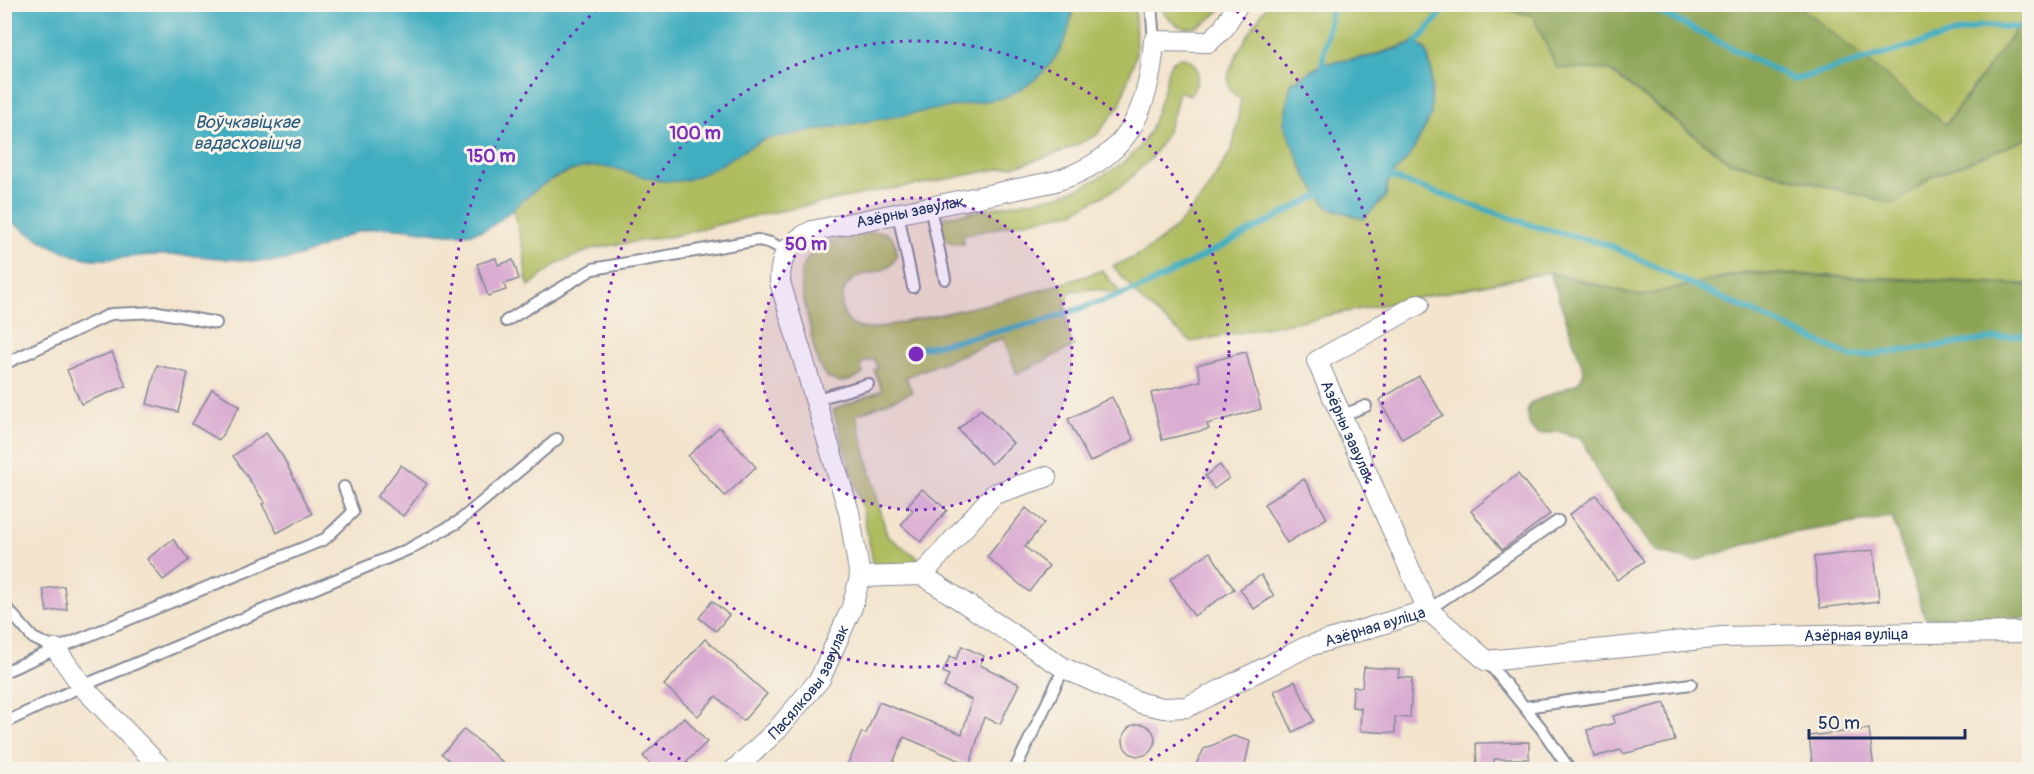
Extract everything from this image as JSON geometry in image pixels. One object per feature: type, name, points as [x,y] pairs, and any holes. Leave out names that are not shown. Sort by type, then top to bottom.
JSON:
[{"type":"street","points":[[1154,41],[1209,42],[1223,29],[1238,4]]},
{"type":"street","name":"Азёрны завулак","points":[[786,251],[797,238],[812,231],[1061,180],[1089,168],[1105,158],[1118,145],[1139,116],[1150,81],[1154,41]]},
{"type":"street","points":[[786,251],[780,267],[780,282],[849,512],[860,578],[922,575],[994,494],[1046,477]]},
{"type":"street","name":"Азёрны завулак","points":[[1419,304],[1317,361],[1428,610]]},
{"type":"street","name":"Азёрная вуліца","points":[[922,575],[1064,668],[1141,703],[1163,708],[1187,707],[1306,647],[1428,610],[1487,661],[1722,637],[2030,632]]},
{"type":"street","name":"Пасялковы завулак","points":[[734,770],[777,730],[820,679],[852,606],[860,578]]},
{"type":"street","points":[[56,649],[82,686],[163,770]]},
{"type":"lane","points":[[1151,4],[1154,41]]},
{"type":"lane","points":[[930,207],[945,279]]},
{"type":"lane","points":[[898,213],[913,287]]},
{"type":"lane","points":[[506,321],[593,269],[758,240],[771,243],[786,251]]},
{"type":"lane","points":[[4,364],[111,314],[158,312],[216,323]]},
{"type":"lane","points":[[814,400],[868,384]]},
{"type":"lane","points":[[1341,416],[1366,406]]},
{"type":"lane","points":[[4,723],[82,686],[409,549],[458,522],[557,439]]},
{"type":"lane","points":[[4,672],[325,539],[353,512],[344,487]]},
{"type":"lane","points":[[1428,610],[1558,521]]},
{"type":"lane","points":[[4,605],[33,638],[56,649]]},
{"type":"lane","points":[[1487,661],[1525,707],[1570,770]]},
{"type":"lane","points":[[1018,770],[1017,765],[1064,668]]},
{"type":"lane","points":[[1525,707],[1691,684]]},
{"type":"green space","points":[[1160,4],[1225,5],[1207,21],[1193,28],[1186,28],[1178,26],[1171,20],[1163,12]]},
{"type":"green space","points":[[1491,4],[1533,15],[1557,68],[1608,70],[1729,162],[1894,204],[1932,177],[2029,138],[2029,284],[1744,272],[1641,296],[1550,272],[1191,342],[1142,301],[1113,266],[1145,251],[1174,229],[1198,202],[1229,154],[1235,136],[1241,98],[1230,89],[1229,73],[1244,42],[1267,5]],"holes":[[[1414,39],[1426,49],[1432,72],[1431,116],[1410,156],[1390,177],[1385,198],[1363,219],[1327,207],[1305,175],[1284,123],[1291,82],[1322,64],[1370,56],[1414,42]]]},
{"type":"green space","points":[[2029,4],[2030,11],[1945,125],[1797,5]]},
{"type":"green space","points":[[1072,5],[1135,5],[1136,55],[1120,105],[1097,135],[1061,152],[1023,164],[741,219],[674,236],[595,248],[558,263],[529,286],[524,251],[513,209],[538,187],[558,176],[580,168],[602,165],[660,181],[733,155],[765,139],[785,135],[1072,16]]},
{"type":"green space","points":[[1489,5],[1798,5],[1946,125],[2029,12],[2029,138],[1931,177],[1895,204],[1729,161],[1609,70],[1557,68],[1533,16]]},
{"type":"green space","points":[[1179,58],[1187,59],[1195,66],[1197,77],[1194,89],[1190,95],[1179,91],[1165,137],[1151,158],[1122,186],[1073,212],[963,235],[964,244],[954,244],[942,238],[940,227],[945,217],[1061,195],[1086,185],[1121,165],[1138,149],[1150,131],[1165,86],[1168,69],[1172,62]]},
{"type":"green space","points":[[882,232],[892,238],[896,247],[896,257],[890,266],[858,277],[845,288],[842,309],[846,319],[860,328],[872,329],[988,304],[1046,289],[1102,270],[1122,295],[1095,289],[1070,291],[1064,311],[1074,346],[1017,374],[1003,338],[906,377],[912,392],[856,415],[887,536],[923,561],[889,572],[880,570],[873,562],[862,507],[833,410],[882,390],[874,370],[878,368],[874,359],[860,364],[863,374],[848,381],[837,382],[828,378],[817,360],[801,284],[801,272],[804,265],[818,247],[841,238]]},
{"type":"green space","points":[[1550,273],[1641,296],[1745,273],[2029,285],[2029,618],[1925,618],[1892,517],[1768,537],[1695,561],[1656,552],[1603,483],[1581,438],[1560,432],[1538,434],[1530,427],[1527,412],[1530,403],[1576,384],[1584,371]]},
{"type":"water","name":"Воўчкавіцкае вадасховішча","points":[[5,4],[1072,5],[1066,36],[1052,62],[1030,83],[1002,98],[765,139],[711,170],[679,181],[654,180],[608,167],[595,166],[572,170],[544,184],[499,221],[483,230],[442,234],[402,228],[375,228],[352,234],[296,257],[264,262],[176,255],[91,259],[51,246],[5,218]]},
{"type":"water","points":[[1416,43],[1426,50],[1431,71],[1431,115],[1410,156],[1389,178],[1385,197],[1363,219],[1328,207],[1306,176],[1284,123],[1291,83],[1322,64],[1369,57]]},
{"type":"building","points":[[496,258],[498,265],[513,260],[519,279],[504,284],[506,290],[488,296],[477,264]]},
{"type":"building","points":[[112,352],[126,386],[81,404],[67,370]]},
{"type":"building","points":[[1246,352],[1261,409],[1207,424],[1209,429],[1162,440],[1151,393],[1201,381],[1197,365]]},
{"type":"building","points":[[157,365],[188,373],[178,412],[147,404]]},
{"type":"building","points":[[1419,376],[1443,415],[1402,439],[1379,400]]},
{"type":"building","points":[[212,389],[240,406],[219,440],[192,424]]},
{"type":"building","points":[[1112,397],[1134,440],[1090,462],[1068,419]]},
{"type":"building","points":[[981,409],[1013,443],[991,464],[958,429]]},
{"type":"building","points":[[719,427],[756,467],[725,496],[688,456]]},
{"type":"building","points":[[266,433],[283,457],[312,514],[277,533],[262,504],[265,503],[233,456]]},
{"type":"building","points":[[401,465],[427,484],[403,516],[377,497]]},
{"type":"building","points":[[1220,465],[1229,478],[1214,489],[1205,476]]},
{"type":"building","points":[[1518,474],[1550,514],[1502,550],[1471,511]]},
{"type":"building","points":[[1304,479],[1327,518],[1287,543],[1264,504]]},
{"type":"building","points":[[922,489],[947,510],[921,542],[901,525],[913,510],[907,506]]},
{"type":"building","points":[[1596,495],[1644,561],[1617,580],[1569,515]]},
{"type":"building","points":[[1026,508],[1044,523],[1025,547],[1049,566],[1029,592],[987,557]]},
{"type":"building","points":[[173,539],[189,560],[163,580],[147,559]]},
{"type":"building","points":[[1874,550],[1879,601],[1820,608],[1814,557]]},
{"type":"building","points":[[1210,552],[1234,589],[1194,616],[1170,579]]},
{"type":"building","points":[[1261,575],[1274,596],[1254,609],[1240,589]]},
{"type":"building","points":[[64,586],[67,609],[47,612],[43,589]]},
{"type":"building","points":[[712,601],[729,615],[716,631],[699,618]]},
{"type":"building","points":[[705,639],[767,694],[743,721],[716,696],[698,716],[664,685]]},
{"type":"building","points":[[962,646],[984,656],[980,665],[1019,684],[1000,724],[984,717],[970,765],[904,737],[890,770],[845,770],[862,732],[866,734],[879,702],[962,734],[972,700],[944,687],[949,675],[943,672],[950,656],[956,659]]},
{"type":"building","points":[[1364,667],[1399,669],[1398,677],[1412,678],[1410,718],[1395,717],[1395,733],[1360,731],[1361,708],[1352,707],[1353,687],[1362,687]]},
{"type":"building","points":[[1295,681],[1314,721],[1293,732],[1274,691]]},
{"type":"building","points":[[1665,703],[1675,741],[1623,754],[1621,750],[1594,757],[1587,730],[1615,723],[1613,716]]},
{"type":"building","points":[[684,717],[707,742],[678,770],[656,770],[643,756]]},
{"type":"building","points":[[1139,724],[1150,729],[1155,740],[1150,751],[1139,756],[1128,751],[1123,740],[1128,729]]},
{"type":"building","points":[[464,729],[511,770],[460,770],[442,754]]},
{"type":"building","points":[[1869,729],[1874,770],[1813,770],[1809,736]]},
{"type":"building","points":[[1233,736],[1250,741],[1244,770],[1193,770],[1204,749]]},
{"type":"building","points":[[1529,742],[1529,759],[1494,759],[1494,770],[1477,770],[1476,743]]},
{"type":"waterway","points":[[1324,72],[1322,64],[1332,4]]},
{"type":"waterway","points":[[1413,48],[1449,4]]},
{"type":"waterway","points":[[1644,4],[1794,80],[1981,26],[2030,28]]},
{"type":"waterway","points":[[1383,179],[1390,177],[1537,227],[1609,245],[1852,357],[2030,334]]},
{"type":"waterway","points":[[918,349],[1040,322],[1144,287],[1319,195],[1327,193]]}]
